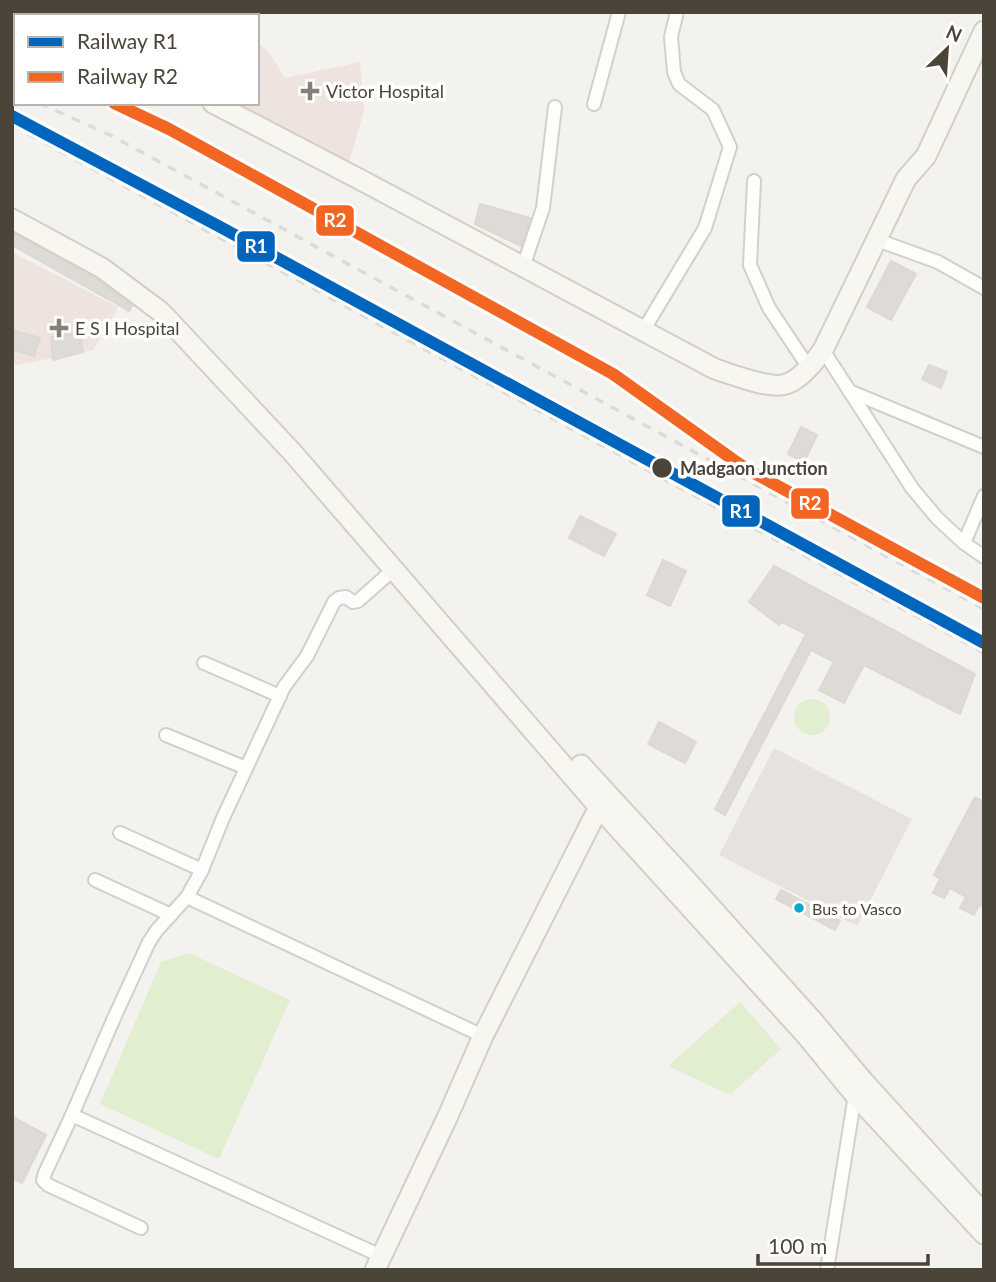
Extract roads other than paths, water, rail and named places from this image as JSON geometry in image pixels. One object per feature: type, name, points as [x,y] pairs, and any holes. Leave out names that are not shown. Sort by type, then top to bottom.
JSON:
[{"type":"main road","points":[[217,105],[715,369],[766,385],[786,385],[809,368],[823,350],[906,179],[926,156],[984,31]]},
{"type":"main road","points":[[12,208],[108,259],[168,303],[218,353],[805,1034],[984,1214]]},
{"type":"main road","points":[[12,219],[102,268],[161,312],[292,452],[394,569],[564,755]]},
{"type":"main road","points":[[378,1263],[483,1036],[601,798]]},
{"type":"main road","points":[[860,1088],[984,1234]]},
{"type":"street","points":[[594,104],[620,12]]},
{"type":"street","points":[[643,331],[705,228],[730,148],[713,110],[679,83],[674,72],[671,37],[677,12]]},
{"type":"street","points":[[523,267],[543,208],[555,107]]},
{"type":"street","points":[[754,181],[750,265],[769,308],[809,368]]},
{"type":"street","points":[[877,240],[939,262],[984,288]]},
{"type":"street","points":[[823,350],[912,488],[937,519],[984,557]]},
{"type":"street","points":[[849,390],[984,447]]},
{"type":"street","points":[[964,543],[984,496]]},
{"type":"street","points":[[141,1228],[48,1185],[43,1180],[45,1173],[149,942],[187,897],[202,870],[223,817],[284,687],[307,656],[334,603],[346,597],[353,602],[358,601],[394,569]]},
{"type":"street","points":[[204,663],[280,696]]},
{"type":"street","points":[[166,735],[246,768]]},
{"type":"street","points":[[120,834],[202,870]]},
{"type":"street","points":[[95,880],[171,915]]},
{"type":"street","points":[[187,897],[483,1036]]},
{"type":"street","points":[[828,1270],[860,1088]]},
{"type":"street","points":[[72,1115],[378,1263]]},
{"type":"railway","points":[[43,105],[112,136],[984,609]]},
{"type":"railway","points":[[118,105],[169,129],[613,374],[750,471]]},
{"type":"railway","points":[[12,125],[984,653]]},
{"type":"rail line","name":"R2","points":[[118,105],[169,129],[613,374],[752,472],[984,598]]},
{"type":"rail line","name":"R1","points":[[12,116],[984,643]]},
{"type":"place","name":"Victor Hospital","points":[[310,91]]},
{"type":"place","name":"E S I Hospital","points":[[59,328]]},
{"type":"place","name":"Madgaon Junction","points":[[662,468]]},
{"type":"place","name":"Bus to Vasco","points":[[799,908]]}]
